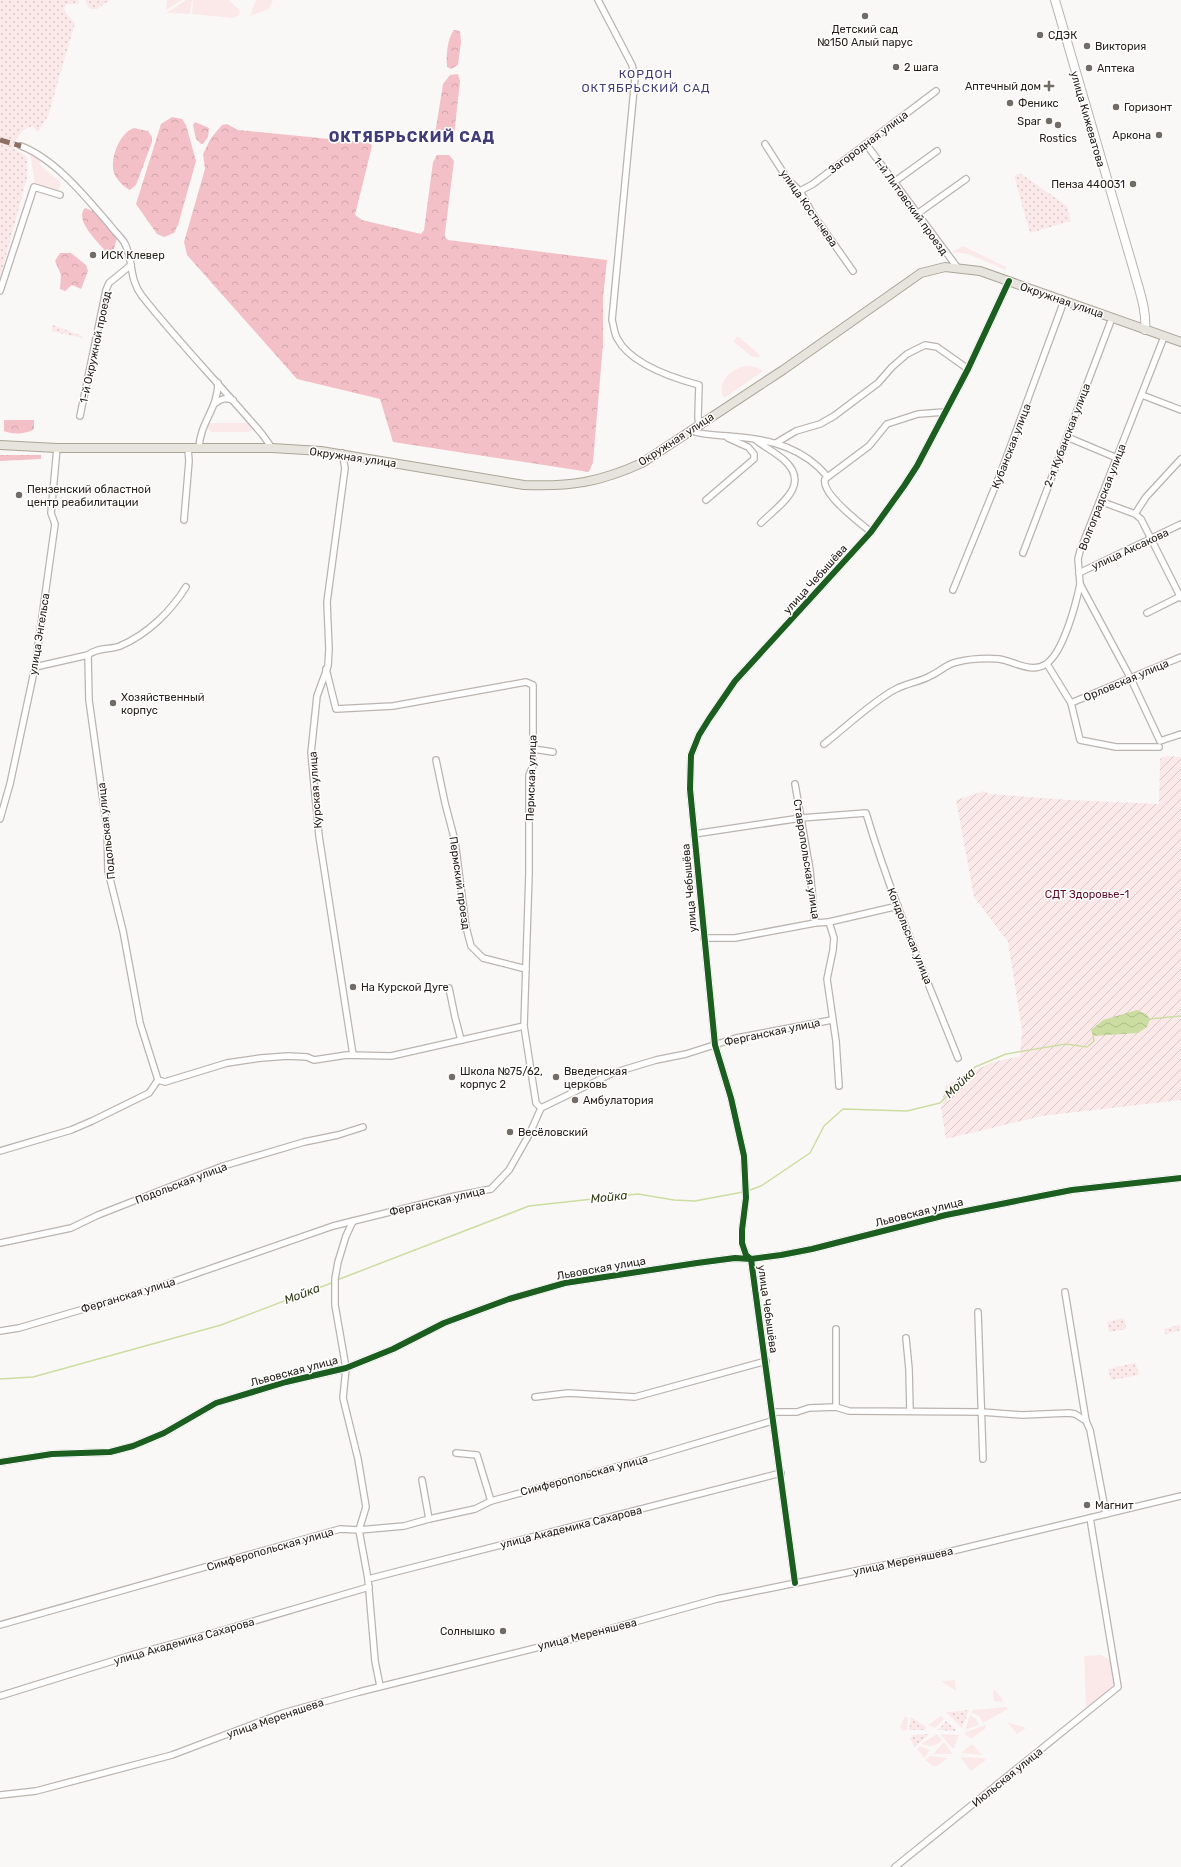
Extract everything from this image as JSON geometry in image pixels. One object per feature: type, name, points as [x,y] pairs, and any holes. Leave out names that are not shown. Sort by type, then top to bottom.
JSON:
[{"type":"main road","name":"улица Кижеватова","points":[[1055,0],[1134,271],[1144,309],[1146,320],[1145,330]]},
{"type":"main road","name":"Окружная улица","points":[[0,445],[57,448],[272,448],[342,453],[524,484],[569,485],[594,481],[617,474],[642,463],[788,366],[921,273],[938,268],[957,267],[980,271],[1181,342]]},
{"type":"street","points":[[598,0],[632,65],[635,78],[612,320],[616,338],[630,355],[652,368],[699,385],[699,425]]},
{"type":"street","name":"Загородная улица","points":[[800,191],[813,184],[936,91]]},
{"type":"street","name":"улица Костычева","points":[[765,144],[788,180],[800,191],[812,213],[854,271]]},
{"type":"street","name":"1-й Литовский проезд","points":[[866,144],[957,267]]},
{"type":"street","points":[[21,146],[33,151],[50,162],[95,207],[124,242],[131,265],[132,278],[141,295],[180,342],[234,400],[272,448]]},
{"type":"street","points":[[894,182],[937,151]]},
{"type":"street","points":[[917,214],[966,179]]},
{"type":"street","points":[[0,291],[34,187],[60,195]]},
{"type":"street","name":"1-й Окружной проезд","points":[[80,416],[106,290],[109,283],[131,265]]},
{"type":"street","name":"улица Чебышёва","points":[[795,1583],[781,1473],[772,1421],[766,1361],[750,1259],[746,1255],[742,1243],[746,1186],[742,1147],[732,1098],[715,1045],[690,789],[691,755],[702,730],[735,681],[870,532],[917,466],[968,369],[1009,281]]},
{"type":"street","name":"Кубанская улица","points":[[953,590],[1004,465],[1064,301]]},
{"type":"street","name":"2-я Кубанская улица","points":[[1023,552],[1112,318]]},
{"type":"street","name":"Волгоградская улица","points":[[1159,744],[1131,679],[1080,584],[1078,559],[1164,336]]},
{"type":"street","points":[[776,443],[796,431],[820,424],[834,416],[868,391],[907,354],[925,345],[937,347],[968,369]]},
{"type":"street","points":[[215,404],[218,382]]},
{"type":"street","points":[[1142,395],[1181,410]]},
{"type":"street","points":[[199,448],[200,434],[215,404],[220,399],[227,398],[234,400]]},
{"type":"street","points":[[870,532],[840,507],[824,484],[827,476],[869,446],[887,424],[918,414],[945,412]]},
{"type":"street","points":[[691,431],[705,435],[739,437],[776,443],[797,451],[814,462],[827,476]]},
{"type":"street","points":[[706,500],[754,459],[754,454],[748,447],[726,437]]},
{"type":"street","points":[[1067,437],[1117,458]]},
{"type":"street","points":[[756,440],[784,460],[795,473],[796,479],[796,484],[790,494],[761,523]]},
{"type":"street","name":"улица Энгельса","points":[[0,819],[3,802],[25,722],[35,667],[56,524],[51,513],[57,448]]},
{"type":"street","points":[[184,520],[189,461],[188,448]]},
{"type":"street","name":"Курская улица","points":[[342,453],[345,468],[327,602],[329,649],[326,669],[317,696],[311,753],[319,836],[354,1055]]},
{"type":"street","points":[[1135,514],[1146,497],[1181,459]]},
{"type":"street","points":[[1100,501],[1135,514],[1143,522],[1150,539],[1181,597],[1147,613]]},
{"type":"street","name":"улица Аксакова","points":[[1079,573],[1181,524]]},
{"type":"street","points":[[824,744],[890,693],[898,688],[930,676],[949,664],[989,659],[1007,661],[1028,668],[1036,668],[1047,664],[1059,646],[1066,630],[1077,598],[1080,584]]},
{"type":"street","points":[[35,667],[88,655],[94,651],[120,646],[145,631],[165,615],[186,587]]},
{"type":"street","name":"Подольская улица","points":[[88,655],[90,700],[107,829],[108,871],[123,931],[140,1023],[158,1080]]},
{"type":"street","name":"Орловская улица","points":[[1070,703],[1181,657]]},
{"type":"street","points":[[1047,664],[1070,703],[1080,740],[1116,747],[1159,744],[1181,734]]},
{"type":"street","name":"Пермская улица","points":[[326,669],[336,709],[393,706],[526,682],[533,685],[533,766],[529,775],[524,1026],[536,1103],[541,1108]]},
{"type":"street","points":[[533,749],[553,752]]},
{"type":"street","name":"Пермский проезд","points":[[436,760],[455,841],[466,927],[471,946],[483,958],[526,969]]},
{"type":"street","name":"Ставропольская улица","points":[[795,784],[810,870],[815,924],[829,922],[834,938],[827,979],[836,1040],[839,1086]]},
{"type":"street","name":"Кондольская улица","points":[[801,818],[866,813],[880,860],[958,1058]]},
{"type":"street","points":[[694,834],[801,818]]},
{"type":"street","points":[[829,922],[898,906]]},
{"type":"street","points":[[704,938],[735,938],[815,924]]},
{"type":"street","points":[[450,988],[461,1040]]},
{"type":"street","name":"Ферганская улица","points":[[1,1329],[19,1328],[152,1289],[333,1226],[454,1196],[491,1189],[509,1170],[530,1133],[541,1108],[613,1073],[656,1060],[686,1054],[736,1038],[832,1020]]},
{"type":"street","points":[[0,1151],[71,1130],[92,1121],[149,1093],[158,1080],[165,1082],[227,1063],[288,1056],[322,1060],[347,1055],[391,1056],[524,1026]]},
{"type":"street","name":"Подольская улица","points":[[0,1242],[71,1228],[98,1215],[211,1170],[304,1142],[338,1136],[363,1127]]},
{"type":"street","name":"Львовская улица","points":[[0,1462],[52,1454],[110,1452],[133,1446],[164,1434],[216,1403],[286,1382],[346,1368],[393,1349],[444,1323],[509,1299],[566,1283],[697,1263],[735,1258],[750,1259],[812,1249],[946,1215],[1072,1190],[1181,1178]]},
{"type":"street","points":[[353,1221],[342,1248],[335,1279],[335,1305],[346,1368],[343,1398],[358,1459],[366,1507],[359,1530],[368,1579],[375,1661],[380,1686]]},
{"type":"street","points":[[1065,1292],[1086,1421],[1090,1430],[1106,1514]]},
{"type":"street","points":[[978,1312],[983,1459]]},
{"type":"street","points":[[836,1329],[836,1407]]},
{"type":"street","points":[[906,1338],[909,1369],[910,1411]]},
{"type":"street","points":[[535,1398],[568,1393],[635,1397],[766,1361]]},
{"type":"street","points":[[772,1412],[797,1412],[809,1408],[836,1407],[849,1411],[982,1412],[1022,1414],[1069,1413],[1075,1414],[1086,1421]]},
{"type":"street","name":"Симферопольская улица","points":[[0,1625],[340,1530],[404,1526],[476,1509],[491,1501],[634,1462],[772,1421]]},
{"type":"street","points":[[456,1453],[477,1455],[491,1501]]},
{"type":"street","name":"улица Академика Сахарова","points":[[368,1579],[781,1473]]},
{"type":"street","points":[[422,1480],[429,1519]]},
{"type":"street","name":"улица Мереняшева","points":[[0,1795],[36,1791],[172,1755],[283,1713],[380,1686],[584,1636],[717,1599],[944,1553],[1181,1496]]},
{"type":"street","name":"Июльская улица","points":[[895,1867],[1118,1687],[1090,1518]]},
{"type":"street","name":"улица Академика Сахарова","points":[[0,1696],[135,1654],[220,1631],[369,1587]]},
{"type":"green space","points":[[0,0],[79,0],[78,4],[67,4],[64,8],[67,15],[75,23],[48,116],[38,132],[32,126],[28,128],[20,134],[15,145],[14,149],[25,155],[27,159],[27,178],[0,278]]},
{"type":"green space","points":[[86,0],[110,0],[97,9],[90,9],[85,2]]},
{"type":"green space","points":[[167,0],[182,0],[166,10]]},
{"type":"green space","points":[[186,0],[192,0],[190,14],[166,13]]},
{"type":"green space","points":[[193,0],[229,0],[240,11],[239,15],[233,18],[192,14]]},
{"type":"green space","points":[[256,0],[273,0],[269,9],[250,16]]},
{"type":"green space","points":[[454,30],[460,31],[461,42],[458,65],[451,69],[447,67],[447,53],[448,43]]},
{"type":"green space","points":[[458,74],[460,81],[454,136],[445,140],[436,137],[435,134],[443,84],[450,75]]},
{"type":"green space","points":[[172,117],[182,119],[186,125],[196,161],[178,225],[174,233],[164,237],[157,234],[136,204],[161,124]]},
{"type":"green space","points":[[195,122],[209,128],[208,137],[203,144],[196,139],[193,125]]},
{"type":"green space","points":[[227,124],[238,130],[370,143],[372,146],[355,215],[362,220],[421,234],[424,230],[433,162],[437,155],[449,155],[454,161],[445,233],[445,237],[448,240],[607,260],[603,298],[603,344],[593,462],[589,472],[393,442],[380,399],[297,379],[187,255],[184,242],[205,169],[203,154],[211,138],[222,125]]},
{"type":"green space","points":[[134,128],[148,131],[152,137],[152,142],[136,185],[130,190],[127,189],[117,178],[113,171],[113,162],[121,139],[125,134]]},
{"type":"green space","points":[[30,152],[41,160],[40,165],[61,183],[58,192],[35,185]]},
{"type":"green space","points":[[1020,173],[1067,206],[1071,221],[1030,233],[1014,176]]},
{"type":"green space","points":[[85,208],[96,212],[117,238],[112,256],[108,254],[99,244],[85,225],[82,219],[82,213]]},
{"type":"green space","points":[[963,246],[1006,267],[1006,270],[968,254],[951,252]]},
{"type":"green space","points":[[60,253],[71,253],[86,265],[88,271],[81,289],[72,285],[65,291],[60,289],[61,275],[55,261]]},
{"type":"green space","points":[[53,325],[82,336],[82,338],[51,331]]},
{"type":"green space","points":[[736,337],[739,337],[759,354],[760,357],[752,357],[734,342]]},
{"type":"green space","points":[[747,366],[756,367],[763,371],[724,398],[722,387],[726,377],[736,369]]},
{"type":"green space","points":[[4,420],[34,420],[34,429],[24,433],[7,432],[4,431]]},
{"type":"green space","points":[[211,423],[248,423],[252,428],[251,431],[248,432],[211,432],[207,427]]},
{"type":"green space","points":[[0,455],[41,455],[41,459],[0,461]]},
{"type":"green space","name":"СДТ Здоровье-1","points":[[1166,756],[1181,757],[1181,1100],[1042,1116],[946,1139],[941,1108],[945,1086],[990,1063],[1020,1056],[1022,1030],[1008,942],[974,897],[956,800],[984,791],[990,794],[1070,800],[1159,804],[1160,759]]},
{"type":"green space","points":[[1123,1318],[1125,1320],[1126,1329],[1109,1332],[1107,1322]]},
{"type":"green space","points":[[1179,1325],[1181,1330],[1165,1334],[1164,1329]]},
{"type":"green space","points":[[1134,1363],[1136,1364],[1139,1375],[1111,1380],[1108,1369]]},
{"type":"green space","points":[[1101,1655],[1110,1660],[1114,1682],[1112,1687],[1086,1709],[1084,1656]]},
{"type":"green space","points":[[955,1680],[956,1691],[941,1681]]},
{"type":"green space","points":[[995,1690],[1003,1700],[1002,1702],[994,1701],[993,1691]]},
{"type":"green space","points":[[1006,1707],[1008,1709],[983,1723],[979,1716],[971,1712],[973,1710]]},
{"type":"green space","points":[[969,1710],[962,1728],[946,1712]]},
{"type":"green space","points":[[970,1715],[976,1719],[979,1725],[965,1730]]},
{"type":"green space","points":[[905,1716],[908,1718],[907,1730],[903,1731],[900,1727]]},
{"type":"green space","points":[[941,1716],[944,1719],[935,1728],[928,1725]]},
{"type":"green space","points":[[911,1717],[926,1727],[925,1730],[909,1730]]},
{"type":"green space","points":[[946,1721],[956,1730],[955,1731],[938,1730]]},
{"type":"green space","points":[[1007,1722],[1026,1728],[1017,1734]]},
{"type":"green space","points":[[985,1725],[986,1728],[971,1739],[964,1733]]},
{"type":"green space","points":[[929,1734],[915,1747],[910,1739],[913,1735]]},
{"type":"green space","points":[[937,1734],[942,1740],[937,1744],[930,1746],[921,1744]]},
{"type":"green space","points":[[940,1734],[959,1735],[954,1748],[952,1748]]},
{"type":"green space","points":[[944,1742],[952,1753],[933,1754]]},
{"type":"green space","points":[[972,1744],[982,1755],[961,1753]]},
{"type":"green space","points":[[920,1746],[930,1750],[924,1758],[917,1749]]},
{"type":"green space","points":[[930,1756],[948,1758],[937,1766],[933,1766],[925,1760]]},
{"type":"green space","points":[[960,1757],[984,1758],[986,1760],[971,1771]]},
{"type":"water","points":[[1137,1010],[1146,1014],[1150,1019],[1147,1027],[1138,1033],[1093,1036],[1091,1030],[1103,1020]]},
{"type":"waterway","name":"Мойка","points":[[1149,1019],[1181,1016]]},
{"type":"waterway","name":"Мойка","points":[[747,1191],[761,1186],[810,1153],[824,1126],[843,1109],[907,1111],[940,1103],[975,1067],[1006,1054],[1066,1044],[1087,1047],[1094,1041],[1093,1036]]},
{"type":"waterway","name":"Мойка","points":[[337,1280],[529,1206],[638,1194],[674,1200],[695,1201],[743,1192]]},
{"type":"waterway","name":"Мойка","points":[[0,1379],[33,1377],[221,1325],[334,1282]]},
{"type":"marked path","points":[[0,140],[21,146]]},
{"type":"cycle path","points":[[795,1583],[751,1259],[746,1255],[742,1243],[746,1198],[744,1156],[731,1098],[715,1045],[690,789],[691,755],[699,735],[735,681],[871,532],[904,486],[917,466],[968,369],[1009,281]]},
{"type":"cycle path","points":[[0,1462],[52,1454],[110,1452],[133,1446],[164,1433],[216,1403],[286,1382],[346,1368],[393,1349],[444,1323],[509,1299],[565,1283],[735,1258],[751,1259],[781,1255],[812,1249],[946,1215],[1072,1190],[1181,1178]]},
{"type":"place","name":"Детский сад №150 Алый парус","points":[[865,16]]},
{"type":"place","name":"СДЭК","points":[[1040,35]]},
{"type":"place","name":"Виктория","points":[[1087,46]]},
{"type":"place","name":"2 шага","points":[[896,67]]},
{"type":"place","name":"Аптека","points":[[1089,68]]},
{"type":"place","name":"Аптечный дом","points":[[1049,86]]},
{"type":"place","name":"Феникс","points":[[1010,103]]},
{"type":"place","name":"Горизонт","points":[[1116,107]]},
{"type":"place","name":"Spar","points":[[1049,121]]},
{"type":"place","name":"Rostics","points":[[1058,125]]},
{"type":"place","name":"Аркона","points":[[1159,135]]},
{"type":"place","name":"Пенза 440031","points":[[1133,184]]},
{"type":"place","name":"ИСК Клевер","points":[[93,255]]},
{"type":"place","name":"Пензенский областной центр реабилитации","points":[[19,495]]},
{"type":"place","name":"Хозяйственный корпус","points":[[113,703]]},
{"type":"place","name":"На Курской Дуге","points":[[353,987]]},
{"type":"place","name":"Школа №75/62, корпус 2","points":[[452,1077]]},
{"type":"place","name":"Введенская церковь","points":[[556,1077]]},
{"type":"place","name":"Амбулатория","points":[[575,1100]]},
{"type":"place","name":"Весёловский","points":[[510,1132]]},
{"type":"place","name":"Магнит","points":[[1087,1505]]},
{"type":"place","name":"Солнышко","points":[[503,1631]]},
{"type":"district","name":"КОРДОН ОКТЯБРЬСКИЙ САД","points":[[646,81]]},
{"type":"district","name":"ОКТЯБРЬСКИЙ САД","points":[[412,137]]}]
